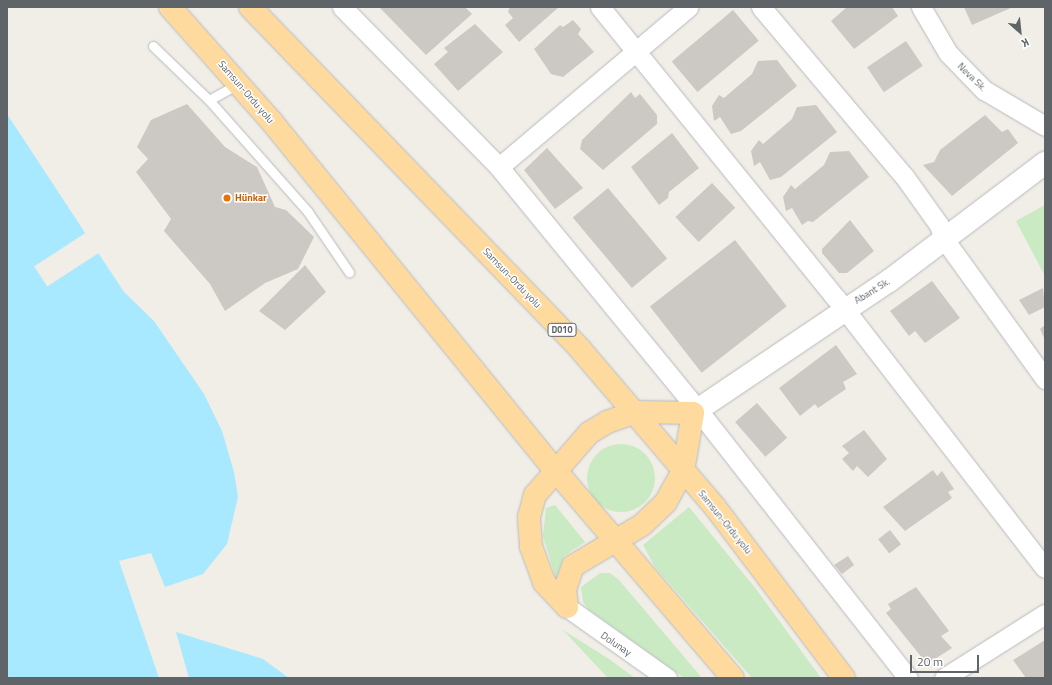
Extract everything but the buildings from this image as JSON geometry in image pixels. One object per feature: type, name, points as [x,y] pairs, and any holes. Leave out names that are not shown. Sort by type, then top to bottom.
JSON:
[{"type":"highway","name":"Samsun-Ordu yolu","points":[[170,7],[239,83],[556,471],[616,543],[734,678]]},
{"type":"highway","name":"Samsun-Ordu yolu","points":[[250,7],[574,343],[636,412],[715,508],[844,678]]},
{"type":"highway","points":[[636,412],[696,412],[683,471],[656,512],[616,543],[573,566],[565,589],[567,607],[540,576],[528,534],[535,496],[574,447],[599,426],[636,412]]},
{"type":"street","points":[[342,7],[498,167],[908,678]]},
{"type":"street","points":[[600,7],[635,48],[844,309],[1045,568]]},
{"type":"street","points":[[498,167],[635,48],[688,7]]},
{"type":"street","points":[[762,7],[904,176],[939,225],[944,239],[1045,380]]},
{"type":"street","name":"Neva Sk.","points":[[921,7],[948,53],[984,90],[1045,126]]},
{"type":"street","name":"Abant Sk.","points":[[696,412],[844,309],[889,281],[1045,163]]},
{"type":"street","name":"Dolunay","points":[[567,607],[667,678]]},
{"type":"street","points":[[944,678],[1045,614]]},
{"type":"lane","points":[[153,46],[209,100],[308,212],[349,272]]},
{"type":"lane","points":[[209,100],[239,83]]},
{"type":"green space","points":[[1045,205],[1045,276],[1016,221]]},
{"type":"green space","points":[[621,444],[634,446],[645,454],[653,465],[655,478],[653,491],[645,502],[634,510],[621,512],[608,510],[597,502],[589,491],[587,478],[589,465],[597,454],[608,446]]},
{"type":"green space","points":[[555,505],[585,542],[564,556],[556,579],[543,536],[546,508]]},
{"type":"green space","points":[[689,507],[756,589],[821,678],[752,678],[655,567],[643,545]]},
{"type":"green space","points":[[600,573],[610,573],[619,580],[702,678],[684,678],[588,609],[583,602],[581,587]]},
{"type":"green space","points":[[563,630],[609,659],[635,678],[608,678]]},
{"type":"water","points":[[7,114],[124,292],[154,321],[204,394],[222,431],[234,472],[238,497],[227,544],[203,574],[165,587],[151,553],[119,561],[159,678],[7,678]]},
{"type":"water","points":[[176,632],[263,659],[289,678],[189,678]]},
{"type":"pier","points":[[87,232],[100,252],[47,286],[34,266]]},
{"type":"place","name":"Hünkar","points":[[227,198]]}]
